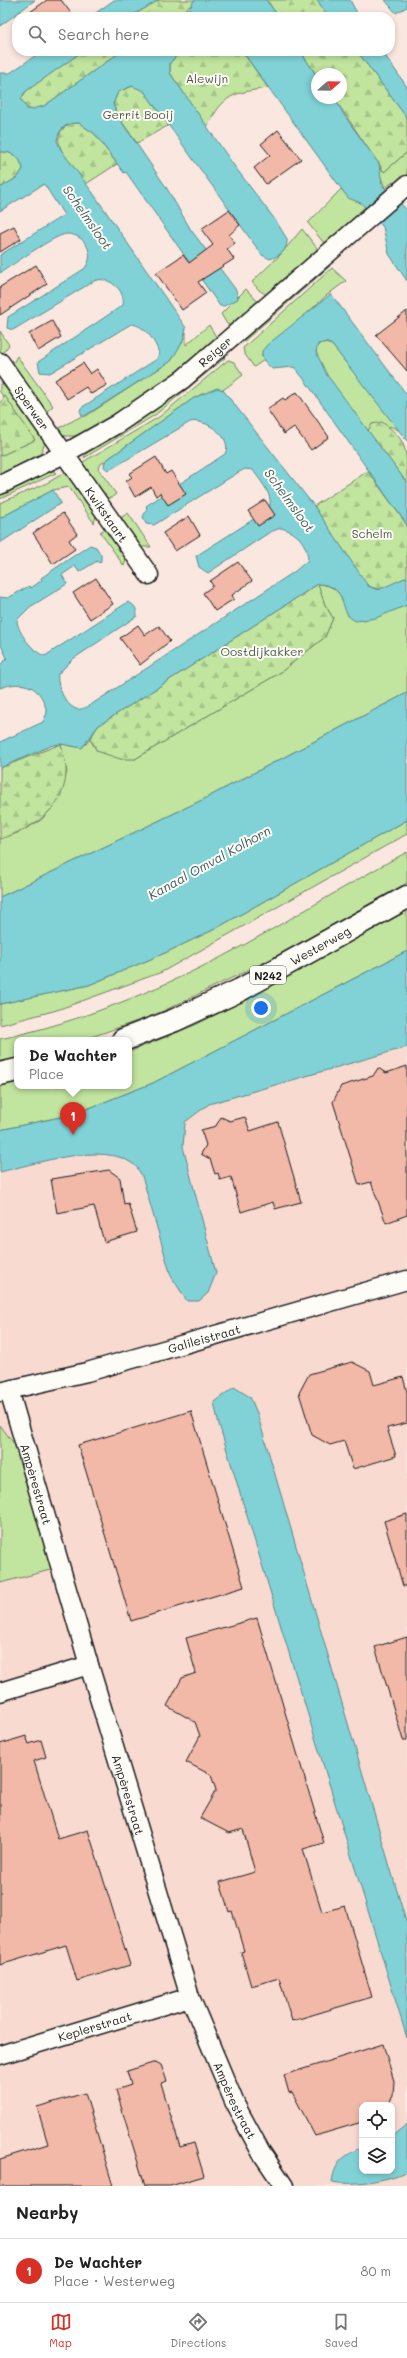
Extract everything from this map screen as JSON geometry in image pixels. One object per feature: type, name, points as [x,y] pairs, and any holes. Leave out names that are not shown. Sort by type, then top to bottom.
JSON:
[{"type":"main road","name":"Westerweg","points":[[130,1037],[228,996],[407,897]]},
{"type":"main road","points":[[0,1074],[14,1071]]},
{"type":"street","name":"Reiger","points":[[0,485],[64,454],[118,424],[183,379],[404,187]]},
{"type":"street","name":"Sperwer","points":[[0,362],[64,454]]},
{"type":"street","name":"Kwikstaart","points":[[64,454],[149,575]]},
{"type":"street","name":"Galileistraat","points":[[4,1391],[87,1372],[407,1280]]},
{"type":"street","name":"Ampèrestraat","points":[[4,1391],[190,1996],[236,2106],[261,2152],[284,2186]]},
{"type":"street","points":[[0,1692],[89,1665]]},
{"type":"street","name":"Keplerstraat","points":[[0,2055],[190,1996]]},
{"type":"shaded area","points":[[407,920],[407,2186],[0,2186],[0,1109],[112,1089],[132,1089],[132,1084]]},
{"type":"green space","points":[[159,0],[194,0],[194,3],[181,12],[139,12]]},
{"type":"green space","points":[[266,0],[317,0],[325,12],[275,12]]},
{"type":"green space","points":[[76,56],[115,56],[44,106],[32,110],[25,107],[21,99],[27,90]]},
{"type":"green space","name":"Alewijn","points":[[176,56],[246,56],[268,88],[246,92],[231,97],[219,108],[207,127],[170,73],[170,63]]},
{"type":"green space","points":[[303,56],[361,56],[407,118],[407,152],[384,172],[338,104],[347,104],[347,68],[312,68]]},
{"type":"green space","name":"Gerrit Booij","points":[[133,86],[144,91],[169,125],[137,143],[117,115],[113,104],[118,92]]},
{"type":"green space","points":[[71,123],[79,123],[95,134],[117,164],[86,184],[68,161],[59,144],[59,136],[63,129]]},
{"type":"green space","points":[[0,152],[12,154],[18,158],[23,169],[18,177],[0,188]]},
{"type":"green space","points":[[407,152],[407,175],[396,184],[393,182],[385,188],[379,172],[380,168],[384,172]]},
{"type":"green space","points":[[341,189],[365,207],[358,213],[359,216],[328,244],[323,242],[308,223]]},
{"type":"green space","points":[[302,229],[317,248],[316,255],[268,296],[259,290],[252,282],[280,255]]},
{"type":"green space","points":[[326,264],[330,266],[242,343],[240,339]]},
{"type":"green space","points":[[332,268],[346,281],[327,295],[261,355],[264,360],[254,367],[244,353],[243,348]]},
{"type":"green space","points":[[246,289],[260,304],[234,327],[227,324],[221,314]]},
{"type":"green space","points":[[209,325],[218,340],[148,395],[79,436],[65,436],[55,430],[82,416],[86,416],[171,361],[186,332],[186,345]]},
{"type":"green space","points":[[0,331],[9,345],[2,354],[0,351]]},
{"type":"green space","points":[[321,342],[332,345],[400,431],[392,427],[372,424],[368,431],[328,378],[317,356],[316,348]]},
{"type":"green space","points":[[17,356],[53,406],[46,412],[11,367]]},
{"type":"green space","points":[[221,356],[225,358],[155,415],[84,458],[88,450]]},
{"type":"green space","points":[[228,360],[234,362],[243,375],[223,390],[202,394],[194,398],[102,463],[98,468],[116,494],[111,498],[105,498],[86,471],[83,462],[159,417]]},
{"type":"green space","points":[[4,383],[9,385],[46,441],[39,456],[0,476],[0,456],[35,440],[0,392],[0,385]]},
{"type":"green space","points":[[5,396],[35,440],[0,456],[0,403]]},
{"type":"green space","points":[[382,422],[396,434],[404,446],[407,461],[407,483],[368,431],[372,424]]},
{"type":"green space","points":[[51,470],[56,473],[0,499],[0,492]]},
{"type":"green space","name":"Schelm","points":[[368,471],[407,525],[407,577],[380,588],[369,586],[364,582],[314,506]]},
{"type":"green space","points":[[66,472],[77,478],[98,510],[94,523],[69,487],[53,490],[0,518],[0,503],[47,483]]},
{"type":"green space","points":[[128,513],[151,547],[140,547],[122,522],[122,517]]},
{"type":"green space","points":[[105,529],[111,529],[129,553],[124,566],[100,532]]},
{"type":"green space","points":[[318,584],[331,587],[339,594],[342,598],[348,616],[364,621],[407,605],[407,693],[204,799],[0,897],[0,839],[20,832],[41,820],[54,806],[67,772],[61,744],[81,747],[90,739],[97,751],[135,759],[281,672],[325,637],[333,618],[325,605]]},
{"type":"green space","name":"Oostdijkakker","points":[[318,584],[325,605],[333,618],[325,637],[281,672],[135,759],[120,759],[97,751],[90,739],[98,726]]},
{"type":"green space","points":[[61,744],[66,774],[64,787],[59,798],[52,808],[34,824],[0,839],[0,768]]},
{"type":"green space","points":[[407,820],[407,834],[162,972],[57,1010],[0,1025],[0,1004],[89,985],[165,953],[215,929]]},
{"type":"green space","points":[[407,852],[407,883],[269,960],[157,1014],[92,1037],[14,1037],[14,1060],[0,1063],[0,1039],[49,1027],[97,1011],[168,983],[246,944]]},
{"type":"green space","points":[[407,911],[407,951],[153,1083],[74,1114],[0,1130],[0,1086],[14,1083],[14,1089],[132,1089],[132,1051],[195,1025],[239,1003]]},
{"type":"green space","points":[[0,1425],[17,1448],[54,1569],[0,1583]]},
{"type":"water","points":[[0,0],[35,0],[19,12],[12,12],[12,17],[0,26]]},
{"type":"water","points":[[114,0],[159,0],[139,12],[97,12]]},
{"type":"water","points":[[194,0],[266,0],[275,12],[183,12],[190,8]]},
{"type":"water","points":[[317,0],[350,0],[356,12],[325,12]]},
{"type":"water","points":[[385,0],[407,0],[407,7],[396,13]]},
{"type":"water","name":"Schelmsloot","points":[[35,56],[76,56],[25,92],[21,99],[28,110],[44,106],[115,56],[176,56],[170,63],[170,73],[235,167],[276,221],[287,239],[285,249],[277,256],[270,259],[262,255],[144,91],[132,86],[118,92],[113,104],[117,115],[166,187],[191,230],[236,290],[238,299],[224,306],[220,306],[126,172],[124,173],[95,134],[79,123],[64,127],[59,133],[57,141],[61,150],[93,193],[186,328],[183,341],[171,361],[83,417],[80,411],[81,408],[157,359],[159,353],[149,334],[141,327],[131,324],[50,373],[40,372],[38,362],[123,305],[122,294],[119,289],[115,285],[105,280],[94,281],[13,330],[7,328],[8,317],[84,269],[89,258],[89,252],[84,241],[73,235],[67,234],[44,244],[0,273],[0,255],[64,215],[44,184],[0,211],[0,188],[18,177],[23,169],[18,158],[12,154],[0,152],[0,73],[10,73]]},
{"type":"water","points":[[246,56],[303,56],[312,68],[311,104],[338,104],[344,115],[379,164],[382,185],[407,210],[407,281],[389,254],[383,227],[361,203],[348,198]]},
{"type":"water","points":[[361,56],[385,56],[407,87],[407,118]]},
{"type":"water","points":[[331,294],[407,395],[407,441],[332,345],[326,342],[318,344],[316,352],[327,375],[407,483],[407,525],[294,367],[272,369],[264,361],[262,356],[262,351],[267,345]]},
{"type":"water","name":"Schelmsloot","points":[[217,388],[223,390],[314,506],[368,586],[378,590],[407,577],[407,605],[376,618],[356,621],[350,618],[340,595],[335,589],[318,584],[98,726],[82,748],[61,744],[53,745],[0,768],[0,742],[43,722],[47,713],[41,696],[31,687],[17,684],[0,688],[0,665],[7,658],[0,643],[0,597],[8,598],[29,586],[31,588],[42,580],[41,578],[90,545],[96,547],[101,555],[101,561],[99,563],[97,561],[79,572],[75,566],[62,575],[67,584],[30,607],[17,620],[23,636],[36,651],[45,656],[128,602],[135,608],[137,611],[137,616],[73,659],[58,674],[58,683],[65,699],[72,707],[79,709],[89,706],[294,572],[308,560],[306,548],[300,539],[292,532],[281,528],[270,532],[208,573],[199,567],[196,556],[268,510],[270,505],[269,495],[253,470],[245,469],[239,472],[154,525],[146,524],[143,517],[147,509],[146,506],[225,454],[227,448],[222,435],[210,426],[203,423],[190,422],[111,469],[108,470],[104,467],[105,461],[194,398]]},
{"type":"water","points":[[53,490],[61,503],[0,543],[0,518]]},
{"type":"water","name":"Kanaal Omval Kolhorn","points":[[407,693],[407,820],[215,929],[165,953],[89,985],[0,1004],[0,897],[204,799]]},
{"type":"water","points":[[407,951],[407,1047],[209,1104],[185,1122],[183,1147],[216,1273],[208,1293],[199,1301],[187,1301],[171,1276],[142,1176],[133,1164],[120,1157],[104,1154],[87,1154],[68,1156],[0,1172],[0,1130],[74,1114],[153,1083]]},
{"type":"water","points":[[234,1387],[250,1397],[257,1413],[407,1925],[407,2038],[218,1421],[214,1402]]},
{"type":"water","points":[[407,2124],[407,2171],[390,2178],[370,2182],[332,2182],[335,2169],[341,2160],[345,2156],[359,2148],[359,2174],[395,2174],[395,2134]]},
{"type":"building","points":[[47,0],[61,0],[70,12],[30,12]]},
{"type":"building","points":[[278,130],[301,159],[266,184],[254,168],[270,155],[261,144]]},
{"type":"building","points":[[229,210],[240,225],[229,235],[235,243],[227,249],[234,259],[198,282],[206,293],[182,310],[156,273],[183,255],[189,263],[213,245],[201,229]]},
{"type":"building","points":[[14,226],[21,239],[0,252],[0,233]]},
{"type":"building","points":[[36,265],[47,284],[0,315],[0,287]]},
{"type":"building","points":[[407,311],[407,371],[376,335]]},
{"type":"building","points":[[52,321],[61,337],[38,351],[29,334]]},
{"type":"building","points":[[83,363],[90,374],[97,369],[107,385],[91,394],[86,387],[67,399],[55,380]]},
{"type":"building","points":[[297,392],[329,437],[311,450],[294,427],[284,434],[267,409],[283,398],[285,400]]},
{"type":"building","points":[[156,457],[166,474],[171,471],[186,494],[168,505],[160,493],[156,496],[151,487],[135,497],[126,481],[132,477],[129,474]]},
{"type":"building","points":[[265,500],[275,515],[258,526],[248,511]]},
{"type":"building","points":[[63,513],[77,534],[69,540],[75,549],[53,564],[33,533]]},
{"type":"building","points":[[189,516],[200,535],[175,551],[163,533]]},
{"type":"building","points":[[238,562],[252,581],[232,595],[234,599],[215,611],[203,593],[213,586],[210,581]]},
{"type":"building","points":[[96,578],[113,604],[90,619],[73,593]]},
{"type":"building","points":[[138,625],[145,635],[159,626],[170,641],[140,665],[120,638]]},
{"type":"building","points":[[407,1066],[407,1215],[386,1223],[371,1182],[359,1185],[333,1102],[341,1086],[373,1076],[378,1068],[386,1073]]},
{"type":"building","points":[[221,1117],[230,1121],[245,1117],[250,1131],[278,1122],[301,1202],[275,1209],[273,1202],[241,1212],[231,1177],[220,1180],[218,1173],[215,1174],[210,1159],[201,1154],[206,1145],[201,1130],[216,1126]]},
{"type":"building","points":[[109,1170],[120,1178],[124,1204],[128,1203],[137,1232],[104,1242],[94,1206],[57,1213],[51,1179]]},
{"type":"building","points":[[352,1362],[370,1371],[374,1385],[403,1377],[407,1392],[407,1423],[387,1428],[396,1456],[353,1469],[344,1441],[330,1445],[312,1435],[299,1393],[309,1374]]},
{"type":"building","points":[[191,1411],[244,1587],[131,1621],[78,1445]]},
{"type":"building","points":[[407,1514],[407,1586],[403,1586],[384,1521]]},
{"type":"building","points":[[257,1618],[324,1843],[303,1849],[322,1912],[345,1906],[372,1997],[292,2021],[279,1978],[251,1986],[241,1952],[244,1951],[232,1911],[229,1912],[220,1882],[255,1872],[243,1829],[229,1833],[200,1818],[216,1790],[211,1775],[186,1762],[200,1736],[195,1722],[167,1706],[182,1678],[196,1673],[186,1638]]},
{"type":"building","points":[[407,1637],[407,1740],[403,1740],[375,1647]]},
{"type":"building","points":[[26,1736],[29,1744],[41,1740],[46,1757],[34,1761],[58,1839],[88,1830],[130,1965],[77,1981],[66,1945],[0,1965],[0,1744]]},
{"type":"building","points":[[383,2044],[394,2081],[393,2096],[390,2102],[359,2102],[359,2123],[315,2136],[292,2092],[289,2093],[284,2075]]},
{"type":"building","points":[[156,2062],[161,2065],[167,2081],[161,2083],[180,2147],[194,2143],[204,2176],[170,2186],[145,2186],[116,2090],[131,2085],[127,2071]]},
{"type":"building","points":[[85,2093],[113,2186],[0,2186],[0,2159],[48,2144],[37,2107]]},
{"type":"place","name":"De Wachter","points":[[73,1135]]}]
